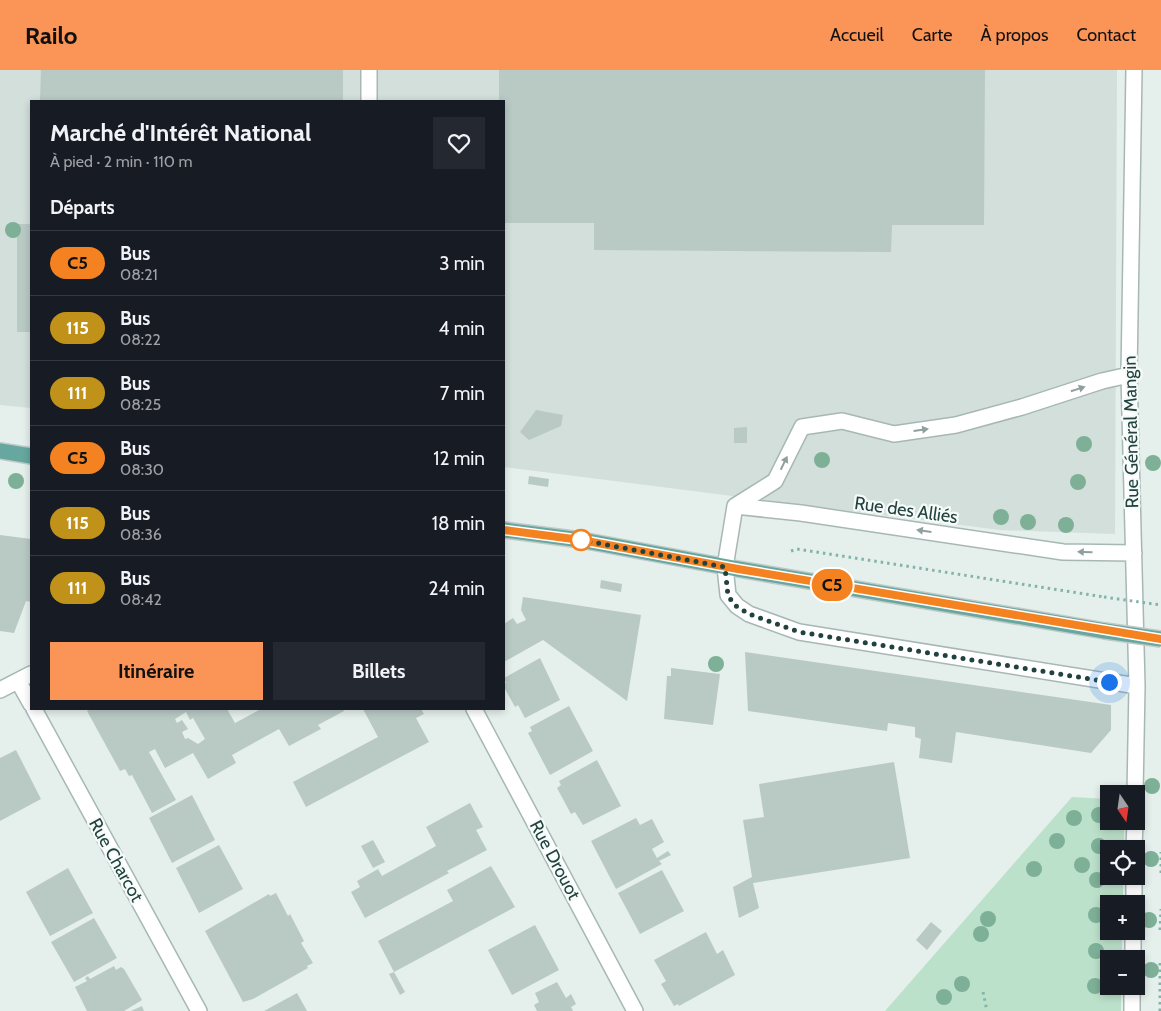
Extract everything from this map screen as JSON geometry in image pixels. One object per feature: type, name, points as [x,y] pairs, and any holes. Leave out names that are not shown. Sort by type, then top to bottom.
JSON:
[{"type":"main road","points":[[0,451],[30,456]]},
{"type":"main road","points":[[505,530],[581,540],[725,567],[1161,639]]},
{"type":"street","points":[[369,70],[369,100]]},
{"type":"street","name":"Rue Général Mangin","points":[[1134,70],[1130,375],[1137,686],[1135,785]]},
{"type":"street","points":[[1130,375],[1102,381],[1022,407],[956,425],[894,434],[842,421],[802,427],[775,481],[735,506],[725,567],[728,596],[736,606],[749,614],[799,632],[1137,686]]},
{"type":"street","name":"Rue des Alliés","points":[[735,506],[801,513],[1063,552],[1134,553]]},
{"type":"street","points":[[0,690],[24,677],[30,700]]},
{"type":"street","name":"Rue Charcot","points":[[35,710],[199,1011]]},
{"type":"street","name":"Rue Drouot","points":[[475,710],[635,1011]]},
{"type":"street","points":[[1132,995],[1132,1011]]},
{"type":"path","points":[[789,552],[797,549],[1161,605]]},
{"type":"path","points":[[1161,843],[1161,883]]},
{"type":"path","points":[[1160,932],[1161,902]]},
{"type":"path","points":[[1160,952],[1160,1011]]},
{"type":"path","points":[[983,992],[987,1011]]},
{"type":"shaded area","points":[[0,70],[1117,70],[1115,534],[1000,530],[505,467],[505,100],[30,100],[30,408],[0,405]]},
{"type":"green space","points":[[1072,797],[1100,799],[1100,830],[1124,830],[1124,840],[1100,840],[1100,885],[1123,885],[1123,895],[1100,895],[1100,940],[1122,940],[1122,950],[1100,950],[1100,995],[1121,995],[1121,1011],[885,1011]]},
{"type":"building","points":[[41,70],[343,70],[343,100],[40,100]]},
{"type":"building","points":[[499,70],[985,70],[984,225],[892,225],[891,252],[594,250],[594,223],[505,223],[505,100],[499,100]]},
{"type":"building","points":[[17,224],[30,224],[30,332],[17,332]]},
{"type":"building","points":[[536,410],[563,415],[561,426],[529,440],[520,432]]},
{"type":"building","points":[[747,427],[747,443],[734,443],[734,428]]},
{"type":"building","points":[[529,476],[549,479],[548,487],[528,484]]},
{"type":"building","points":[[0,535],[30,539],[30,602],[26,601],[14,633],[0,631]]},
{"type":"building","points":[[601,580],[622,584],[621,592],[600,588]]},
{"type":"building","points":[[523,597],[641,615],[627,701],[543,640],[505,661],[505,623],[513,618],[517,624],[526,620],[521,610]]},
{"type":"building","points":[[745,652],[1111,705],[1111,730],[1091,753],[956,732],[952,763],[919,758],[921,739],[915,737],[915,727],[888,723],[887,731],[748,711]]},
{"type":"building","points":[[540,658],[560,700],[525,718],[518,705],[515,707],[505,689],[505,677]]},
{"type":"building","points":[[671,668],[720,674],[713,725],[664,719],[667,676],[671,676]]},
{"type":"building","points":[[569,706],[593,751],[550,775],[528,733],[532,731],[530,727]]},
{"type":"building","points":[[228,710],[235,723],[259,710],[344,711],[318,725],[321,729],[289,746],[279,729],[232,755],[236,763],[208,779],[193,753],[165,768],[155,749],[149,752],[176,800],[152,813],[132,775],[129,776],[125,769],[120,771],[87,711]],"holes":[[[186,712],[190,720],[193,718],[205,739],[198,744],[188,738],[185,739],[182,732],[188,729],[182,720],[177,723],[175,719]]]},
{"type":"building","points":[[364,710],[422,710],[424,714],[416,718],[429,742],[306,807],[293,782],[378,737]]},
{"type":"building","points":[[16,750],[41,799],[0,821],[0,758]]},
{"type":"building","points":[[597,760],[621,806],[583,825],[575,812],[571,814],[557,788],[561,785],[559,781]]},
{"type":"building","points":[[894,762],[910,858],[753,883],[759,908],[739,918],[733,887],[752,877],[743,820],[764,817],[759,784]]},
{"type":"building","points":[[192,795],[215,840],[172,863],[149,818]]},
{"type":"building","points":[[470,803],[483,827],[476,830],[487,850],[447,871],[449,873],[365,918],[351,892],[360,887],[357,881],[378,869],[382,876],[436,846],[426,827]]},
{"type":"building","points":[[636,818],[640,825],[652,819],[664,842],[652,849],[657,858],[668,851],[671,855],[659,861],[662,864],[616,889],[591,841]]},
{"type":"building","points":[[373,840],[385,862],[373,868],[361,846]]},
{"type":"building","points":[[219,845],[243,889],[199,913],[176,868]]},
{"type":"building","points":[[491,866],[515,907],[394,972],[378,941],[453,901],[447,890]]},
{"type":"building","points":[[68,868],[93,913],[50,936],[26,892]]},
{"type":"building","points":[[662,870],[684,911],[640,934],[618,893]]},
{"type":"building","points":[[276,893],[288,916],[290,914],[304,941],[301,943],[313,963],[307,966],[308,968],[253,999],[243,1002],[205,931],[269,894],[270,896]]},
{"type":"building","points":[[94,918],[117,958],[74,982],[51,942]]},
{"type":"building","points":[[931,922],[942,931],[927,950],[916,940]]},
{"type":"building","points":[[535,925],[559,970],[512,995],[488,950]]},
{"type":"building","points":[[706,932],[717,954],[723,950],[735,975],[679,1006],[678,1004],[674,1006],[661,984],[666,981],[654,960]]},
{"type":"building","points":[[114,966],[116,970],[121,967],[124,969],[142,1000],[124,1011],[87,1011],[75,987],[87,981],[85,978],[88,976],[90,979]]},
{"type":"building","points":[[394,972],[405,992],[400,995],[389,974]]},
{"type":"building","points":[[557,982],[566,998],[571,994],[576,1004],[571,1007],[573,1011],[537,1011],[534,1005],[539,1002],[535,993]]},
{"type":"building","points":[[297,993],[307,1011],[264,1011]]},
{"type":"building","points":[[142,1006],[144,1011],[131,1011]]},
{"type":"bus line","name":"C5","points":[[505,530],[581,540],[738,569],[1161,639]]},
{"type":"route","points":[[581,540],[725,567],[728,596],[736,606],[749,614],[799,632],[1109,682]]}]
